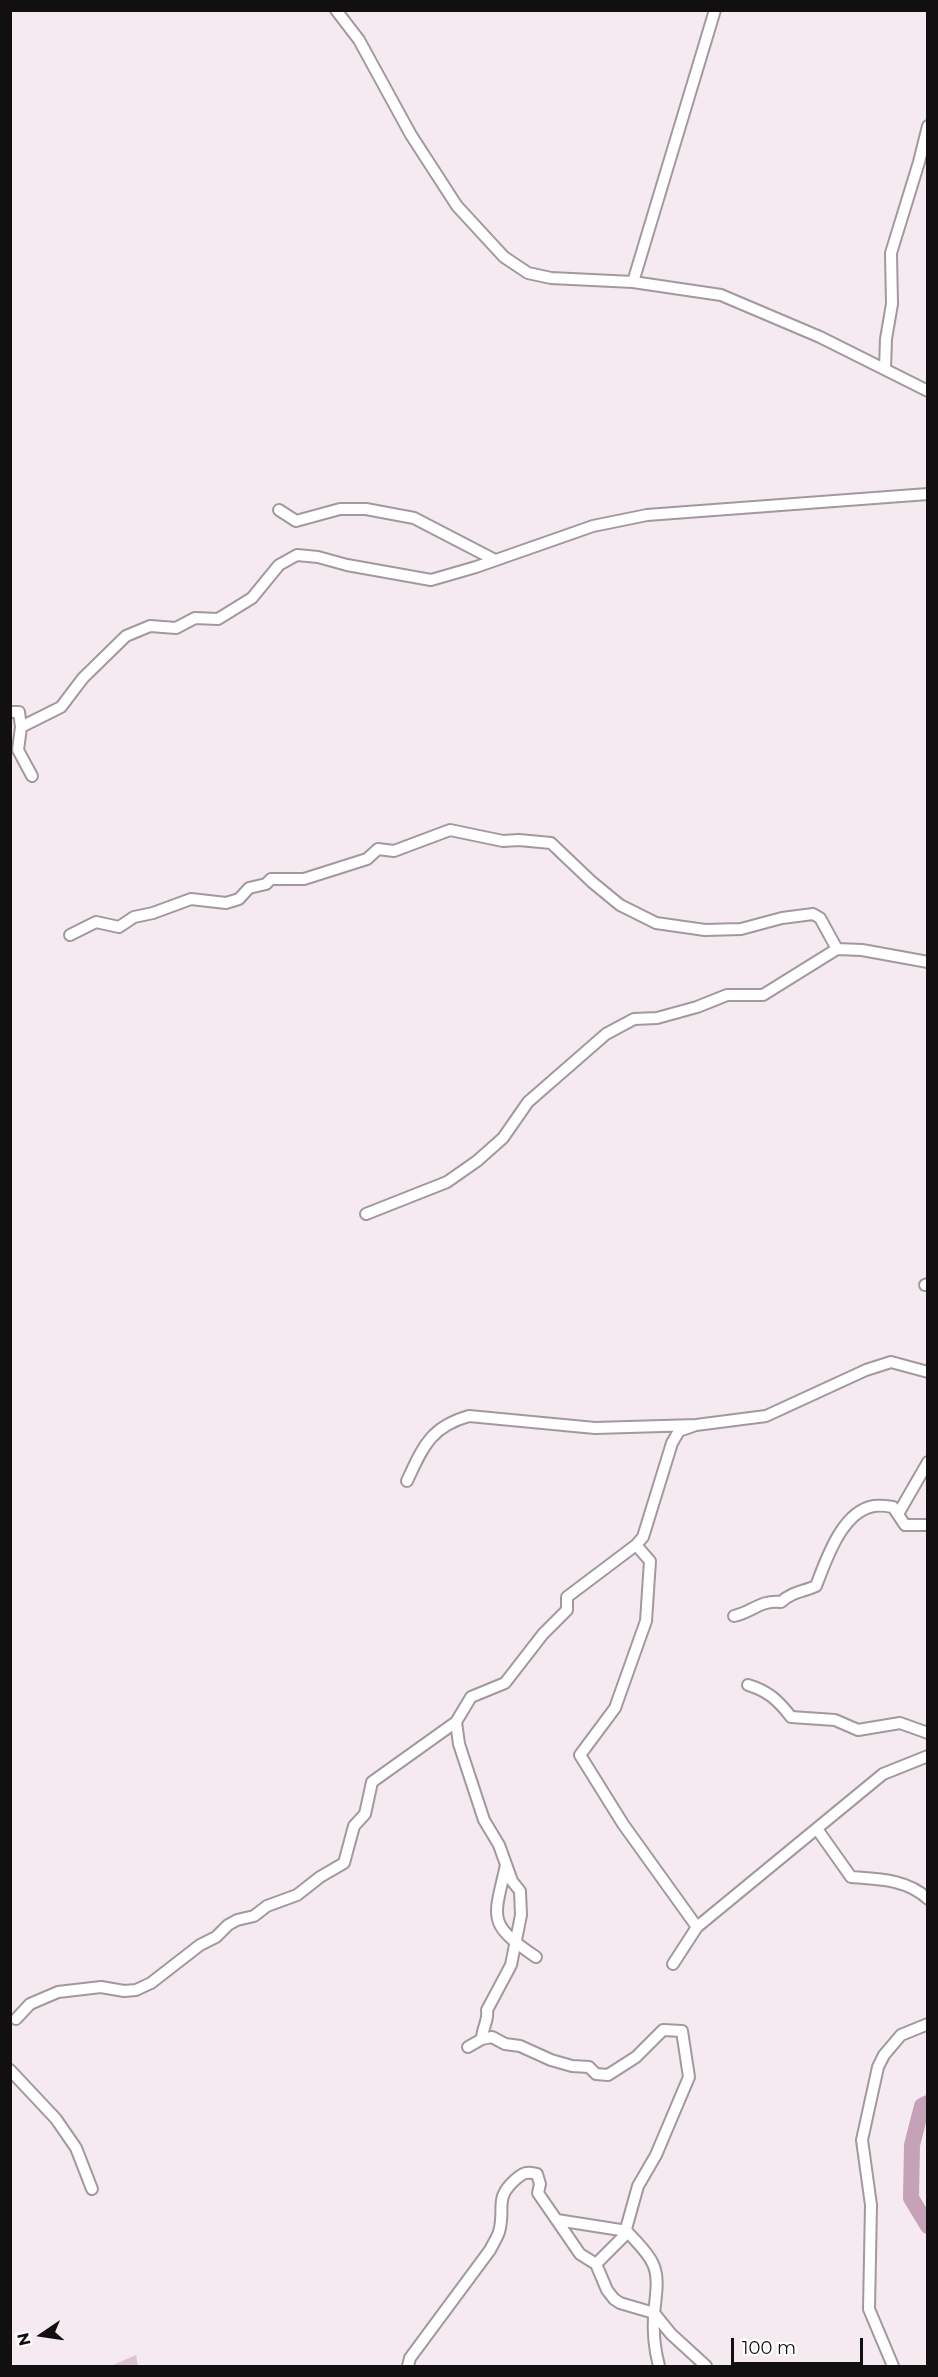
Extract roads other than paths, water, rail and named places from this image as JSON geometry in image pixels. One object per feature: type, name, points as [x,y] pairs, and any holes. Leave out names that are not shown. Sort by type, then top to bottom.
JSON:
[{"type":"street","points":[[336,10],[359,40],[411,135],[462,213],[504,257],[528,273],[551,278],[633,282],[721,295],[820,336],[927,392]]},
{"type":"street","points":[[633,282],[715,10]]},
{"type":"street","points":[[885,369],[886,339],[892,303],[891,253],[919,162],[927,126]]},
{"type":"street","points":[[21,727],[61,707],[83,678],[126,636],[150,626],[176,628],[195,618],[218,619],[252,598],[279,565],[297,555],[318,557],[347,566],[431,580],[593,526],[647,515],[927,494]]},
{"type":"street","points":[[279,510],[296,521],[340,509],[366,509],[414,518],[495,560]]},
{"type":"street","points":[[10,712],[19,712],[21,727],[18,750],[32,776]]},
{"type":"street","points":[[70,934],[96,922],[119,927],[134,917],[153,913],[191,899],[226,903],[239,899],[249,888],[266,884],[271,879],[304,879],[368,859],[378,849],[394,852],[450,830],[503,841],[551,843],[620,905],[656,922],[705,930],[741,929],[782,918],[813,914],[820,918],[837,949]]},
{"type":"street","points":[[366,1214],[447,1182],[477,1161],[503,1138],[528,1102],[606,1034],[634,1019],[657,1018],[697,1007],[727,995],[764,995],[837,949],[862,950],[927,962]]},
{"type":"street","points":[[407,1482],[420,1454],[434,1434],[451,1421],[469,1416],[595,1428],[696,1425],[766,1416],[866,1370],[891,1362],[927,1372]]},
{"type":"street","points":[[16,2019],[30,2004],[57,1992],[101,1987],[124,1991],[136,1990],[151,1983],[200,1945],[216,1937],[228,1925],[254,1916],[267,1906],[297,1894],[320,1876],[344,1863],[354,1826],[365,1814],[372,1782],[456,1722],[471,1697],[505,1683],[543,1634],[567,1610],[567,1597],[636,1545],[643,1537],[672,1443],[679,1431],[696,1425]]},
{"type":"street","points":[[898,1514],[927,1462]]},
{"type":"street","points":[[734,1616],[768,1600],[781,1602],[789,1594],[803,1592],[816,1586],[838,1535],[857,1514],[873,1506],[893,1507],[905,1525],[927,1525]]},
{"type":"street","points":[[636,1545],[650,1561],[646,1621],[615,1708],[580,1755],[622,1824],[697,1927]]},
{"type":"street","points":[[748,1685],[762,1689],[777,1699],[791,1717],[835,1720],[858,1730],[900,1723],[927,1733]]},
{"type":"street","points":[[456,1722],[459,1744],[484,1820],[499,1845],[512,1881],[520,1891],[521,1915],[511,1965],[487,2010],[488,2017],[482,2030],[482,2038]]},
{"type":"street","points":[[673,1964],[697,1927],[883,1774],[927,1756]]},
{"type":"street","points":[[817,1829],[851,1877],[886,1879],[913,1887],[927,1899]]},
{"type":"street","points":[[506,1865],[496,1913],[501,1926],[516,1943],[536,1957]]},
{"type":"street","points":[[893,2367],[869,2309],[871,2205],[862,2140],[878,2067],[884,2055],[901,2035],[927,2024]]},
{"type":"street","points":[[468,2047],[482,2038],[492,2037],[505,2044],[520,2046],[552,2060],[572,2066],[589,2067],[596,2074],[608,2075],[636,2057],[663,2030],[682,2031],[689,2077],[656,2155],[638,2186],[629,2212],[627,2231],[596,2264]]},
{"type":"street","points":[[10,2070],[56,2119],[76,2148],[92,2189]]},
{"type":"street","points":[[408,2367],[410,2358],[490,2250],[499,2233],[505,2189],[523,2173],[530,2172],[537,2174],[540,2184],[538,2193],[580,2254],[596,2264],[607,2290],[614,2299],[654,2313],[671,2334],[706,2367]]},
{"type":"street","points":[[557,2220],[627,2231],[653,2263],[657,2305],[654,2313],[656,2357],[659,2367]]},
{"type":"waterway","points":[[928,2103],[922,2106],[912,2145],[911,2198],[928,2226]]}]
